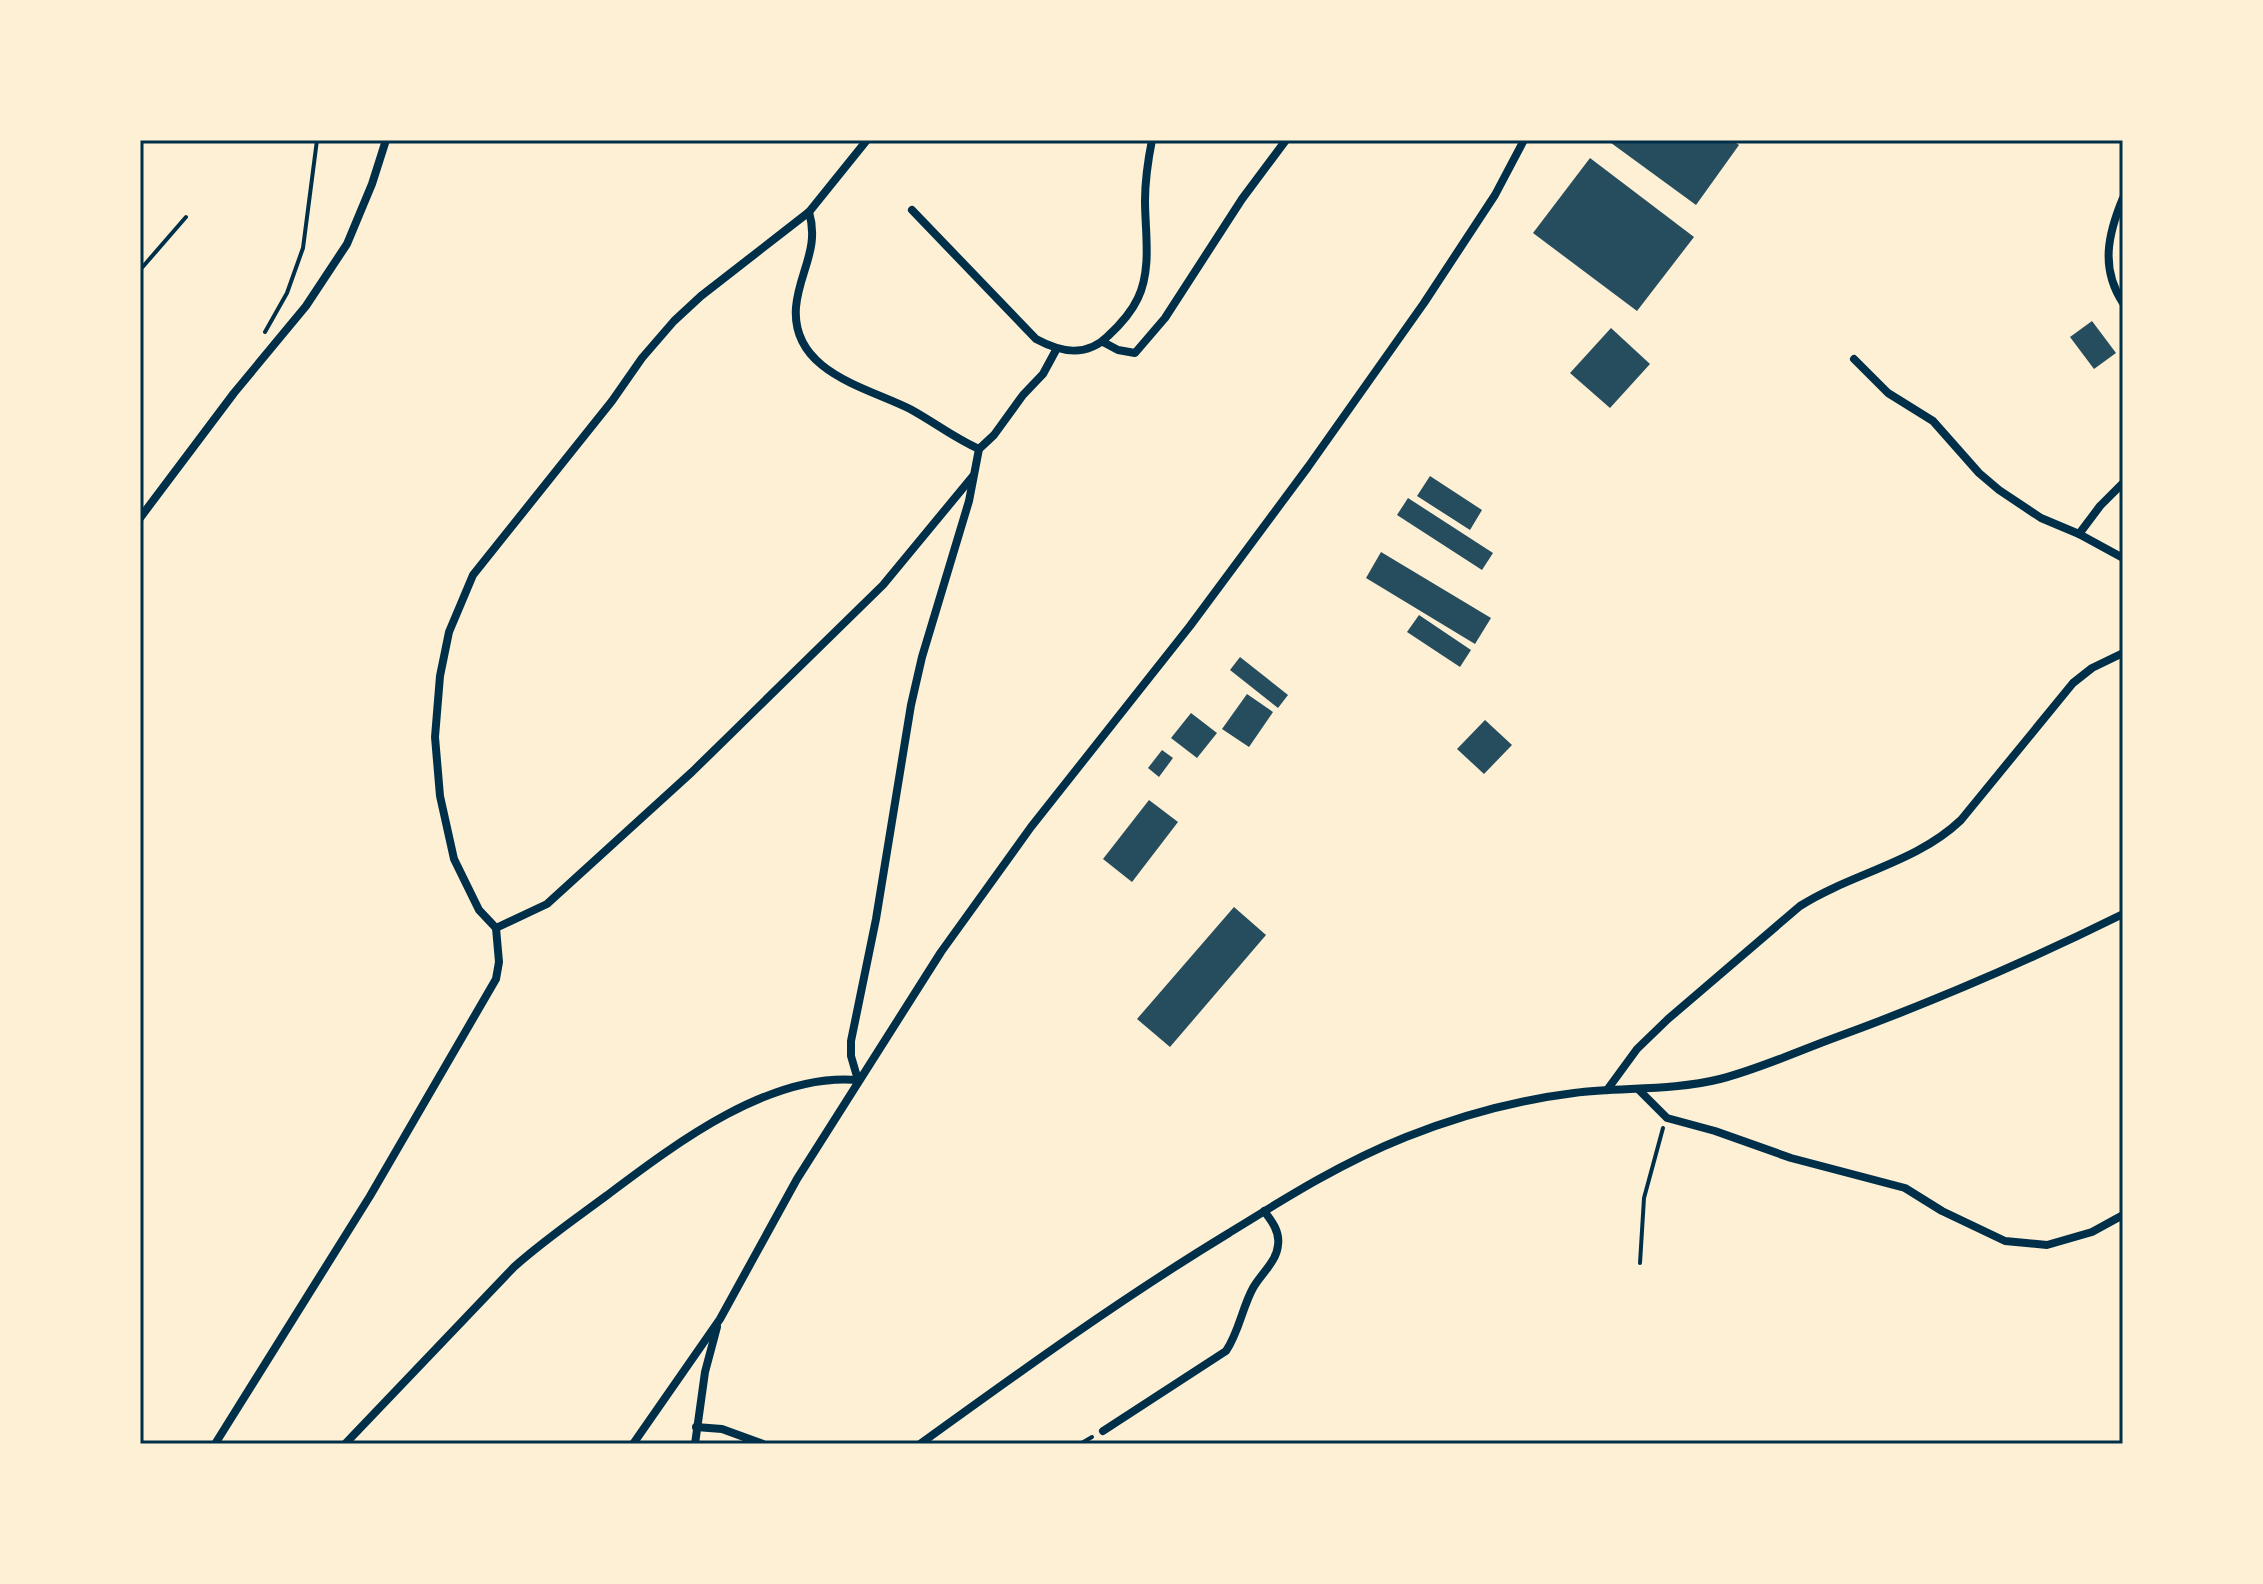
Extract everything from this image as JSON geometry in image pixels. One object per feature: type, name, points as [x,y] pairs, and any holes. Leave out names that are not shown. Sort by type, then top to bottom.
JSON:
[{"type":"street","points":[[140,518],[234,393],[306,306],[347,244],[386,140]]},
{"type":"street","points":[[215,1444],[370,1196],[496,979],[499,962],[496,928],[479,910],[454,859],[440,796],[435,737],[440,676],[449,632],[473,575],[674,321],[701,296],[809,212],[867,140]]},
{"type":"street","points":[[912,210],[1036,339],[1056,350],[1093,348],[1124,321],[1139,295],[1147,245],[1146,167],[1152,140]]},
{"type":"street","points":[[1103,342],[1118,350],[1135,353],[1165,318],[1242,199],[1286,140]]},
{"type":"street","points":[[633,1444],[720,1319],[797,1179],[941,952],[1031,827],[1190,626],[1308,467],[1448,267],[1495,195],[1524,140]]},
{"type":"street","points":[[2123,198],[2108,247],[2107,266],[2115,291],[2123,303]]},
{"type":"street","points":[[809,212],[814,228],[813,245],[799,288],[796,311],[798,333],[804,347],[817,362],[849,383],[913,411],[954,438],[979,449]]},
{"type":"street","points":[[858,1080],[851,1056],[851,1041],[876,919],[911,705],[922,657],[969,501],[979,449],[1043,374],[1056,350]]},
{"type":"street","points":[[1854,359],[1888,393],[1933,421],[1979,473],[1999,490],[2041,518],[2123,558]]},
{"type":"street","points":[[496,928],[547,904],[692,772],[883,585],[973,475]]},
{"type":"street","points":[[2079,534],[2123,483]]},
{"type":"street","points":[[1607,1090],[1637,1049],[1657,1029],[1800,906],[1824,891],[1874,871],[1945,835],[1961,820],[2073,683],[2092,668],[2123,653]]},
{"type":"street","points":[[920,1444],[1154,1279],[1326,1174],[1408,1136],[1527,1102],[1607,1090],[1682,1087],[1761,1066],[1998,974],[2123,914]]},
{"type":"street","points":[[345,1444],[514,1267],[544,1241],[641,1170],[759,1099],[807,1083],[838,1078],[858,1080]]},
{"type":"street","points":[[1639,1090],[1667,1118],[1804,1162],[1905,1188],[1942,1211],[2005,1241],[2047,1245],[2092,1232],[2123,1215]]},
{"type":"street","points":[[1103,1431],[1226,1351],[1233,1341],[1253,1288],[1275,1256],[1279,1243],[1275,1226],[1264,1211]]},
{"type":"street","points":[[695,1444],[705,1372],[720,1319]]},
{"type":"street","points":[[696,1427],[722,1429],[763,1444]]},
{"type":"path","points":[[263,338],[287,293],[303,248],[317,140]]},
{"type":"path","points":[[140,270],[186,217]]},
{"type":"path","points":[[1640,1263],[1644,1198],[1667,1118]]},
{"type":"building","points":[[1607,140],[1732,140],[1739,145],[1696,205]]},
{"type":"building","points":[[1590,158],[1694,237],[1637,311],[1533,233]]},
{"type":"building","points":[[2092,321],[2116,353],[2094,369],[2070,337]]},
{"type":"building","points":[[1611,328],[1650,364],[1610,408],[1570,373]]},
{"type":"building","points":[[1430,476],[1482,510],[1470,530],[1417,496]]},
{"type":"building","points":[[1408,498],[1493,553],[1482,570],[1397,515]]},
{"type":"building","points":[[1381,552],[1491,618],[1475,644],[1366,578]]},
{"type":"building","points":[[1419,615],[1471,650],[1460,667],[1407,632]]},
{"type":"building","points":[[1240,657],[1288,695],[1278,708],[1230,670]]},
{"type":"building","points":[[1247,694],[1273,712],[1249,747],[1222,729]]},
{"type":"building","points":[[1191,713],[1217,733],[1197,758],[1171,738]]},
{"type":"building","points":[[1485,720],[1512,745],[1484,774],[1457,749]]},
{"type":"building","points":[[1162,750],[1173,758],[1159,777],[1148,768]]},
{"type":"building","points":[[1149,800],[1178,822],[1132,882],[1103,859]]},
{"type":"building","points":[[1234,907],[1266,935],[1170,1047],[1137,1019]]}]
